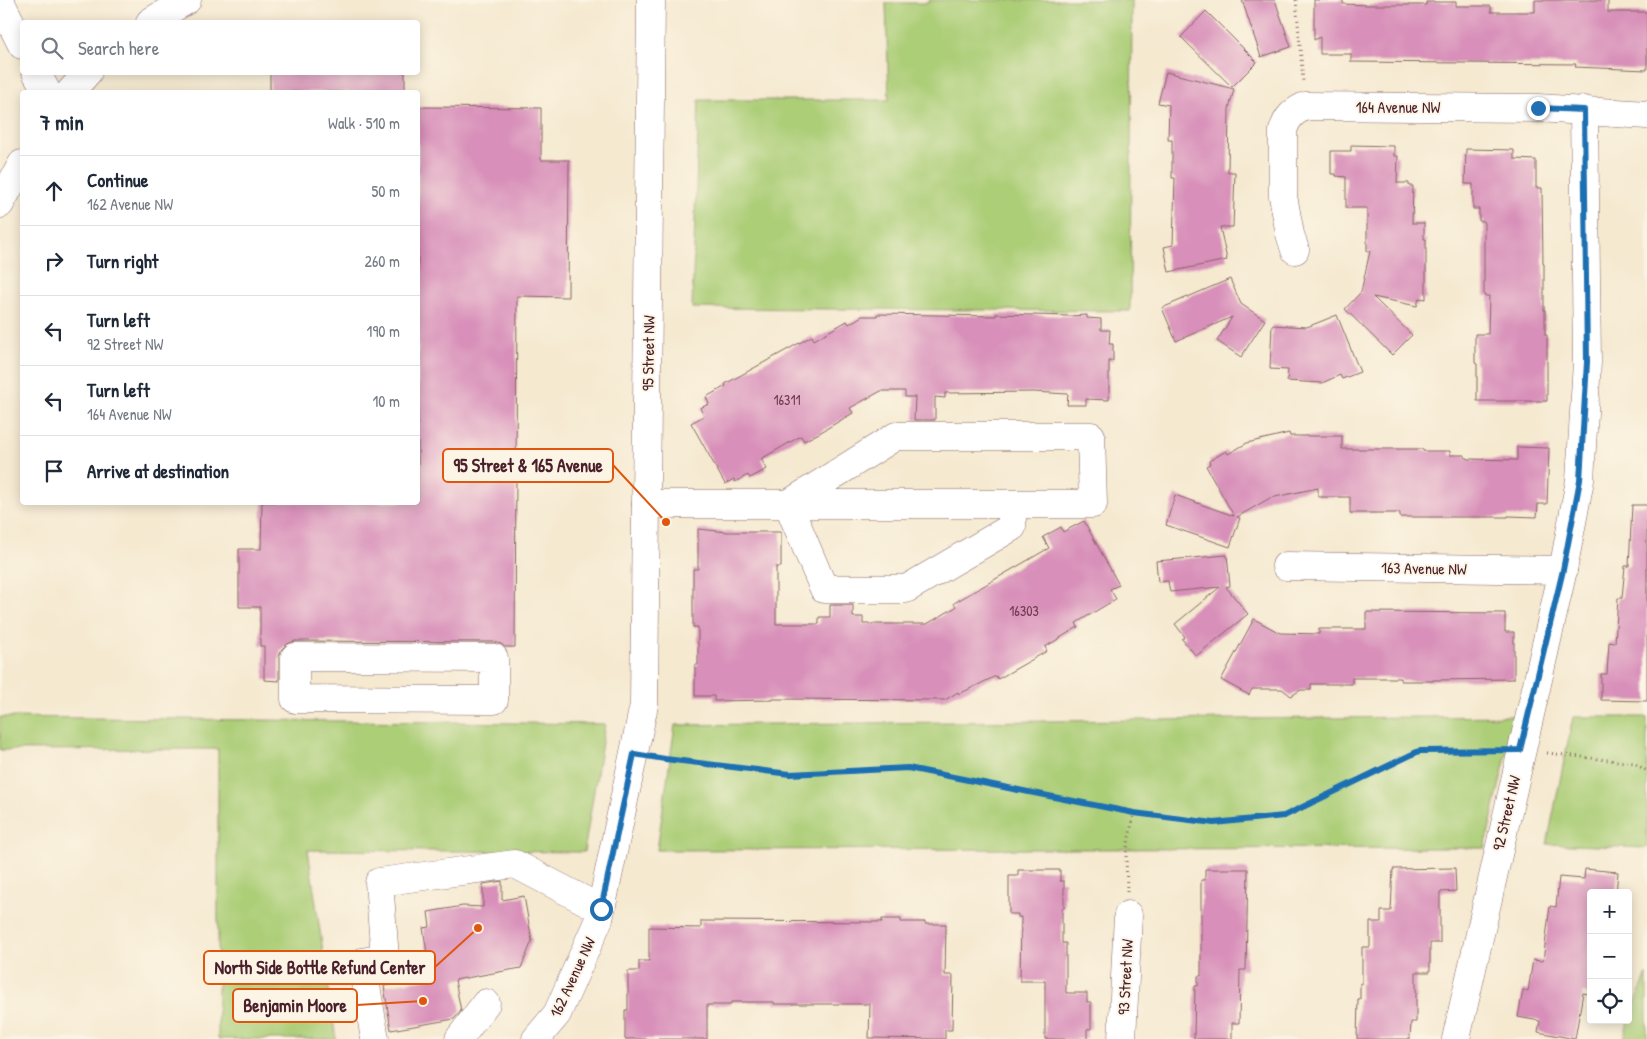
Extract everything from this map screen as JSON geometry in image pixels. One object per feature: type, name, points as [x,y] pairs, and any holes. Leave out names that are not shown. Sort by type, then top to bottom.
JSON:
[{"type":"street","points":[[153,20],[187,0]]},
{"type":"street","name":"95 Street NW","points":[[644,705],[651,0]]},
{"type":"street","points":[[0,1],[20,41]]},
{"type":"street","points":[[38,75],[46,90]]},
{"type":"street","points":[[72,90],[85,75]]},
{"type":"street","points":[[1296,250],[1290,234],[1283,196],[1283,131],[1286,121],[1293,112],[1305,106]]},
{"type":"street","name":"164 Avenue NW","points":[[1305,106],[1538,108],[1647,115]]},
{"type":"street","name":"92 Street NW","points":[[1456,1039],[1520,750],[1563,570],[1580,480],[1587,362],[1584,110]]},
{"type":"street","points":[[0,204],[20,168]]},
{"type":"street","points":[[646,504],[788,504],[1093,504],[1091,436],[896,436],[788,504]]},
{"type":"street","points":[[788,504],[824,589],[906,589],[1012,527],[1012,504]]},
{"type":"street","name":"163 Avenue NW","points":[[1286,566],[1563,570]]},
{"type":"street","points":[[294,657],[494,658],[494,700],[294,699],[294,657]]},
{"type":"street","name":"162 Avenue NW","points":[[536,1039],[557,1014],[599,919],[644,705]]},
{"type":"street","points":[[375,1039],[362,962],[385,958],[379,882],[515,864],[601,909]]},
{"type":"street","name":"93 Street NW","points":[[1122,1039],[1128,915]]},
{"type":"street","points":[[459,1039],[486,1003]]},
{"type":"path","points":[[1296,0],[1305,106]]},
{"type":"path","points":[[634,754],[790,774],[908,768],[1134,813],[1214,823],[1284,816],[1419,751],[1520,750],[1634,763],[1647,771]]},
{"type":"path","points":[[1128,915],[1126,853],[1134,813]]},
{"type":"green space","points":[[929,0],[1132,0],[1130,311],[692,308],[699,100],[889,100],[886,3],[929,3]]},
{"type":"green space","points":[[1515,716],[1485,848],[657,850],[675,725]]},
{"type":"green space","points":[[0,717],[605,724],[584,852],[308,850],[336,1039],[218,1039],[218,749],[0,750]]},
{"type":"green space","points":[[1573,717],[1647,717],[1647,848],[1547,844]]},
{"type":"green space","points":[[1647,974],[1647,1039],[1623,1039],[1627,1024],[1632,1024],[1632,1011]]},
{"type":"building","points":[[1242,0],[1275,0],[1291,47],[1261,57]]},
{"type":"building","points":[[1314,0],[1343,0],[1343,4],[1367,5],[1426,5],[1426,2],[1456,2],[1456,6],[1491,6],[1491,12],[1535,12],[1535,0],[1608,0],[1608,12],[1647,12],[1647,70],[1575,67],[1576,64],[1351,62],[1351,54],[1320,54],[1320,37],[1314,40]]},
{"type":"building","points":[[1206,11],[1257,62],[1232,87],[1181,37]]},
{"type":"building","points":[[1166,72],[1234,89],[1229,109],[1228,172],[1235,172],[1233,227],[1220,227],[1227,260],[1169,272],[1164,247],[1173,245],[1175,178],[1172,178],[1172,140],[1168,140],[1169,105],[1158,103]]},
{"type":"building","points":[[270,75],[405,75],[405,90],[270,90]]},
{"type":"building","points":[[420,107],[541,108],[541,160],[569,160],[568,297],[517,296],[515,647],[505,647],[494,642],[295,641],[287,644],[281,650],[279,657],[279,681],[264,680],[264,646],[260,646],[260,607],[239,607],[239,549],[261,549],[262,505],[420,505]]},
{"type":"building","points":[[1351,145],[1394,146],[1394,156],[1398,156],[1397,183],[1409,183],[1409,186],[1413,186],[1412,223],[1424,223],[1424,239],[1426,239],[1426,299],[1419,298],[1417,306],[1373,297],[1412,335],[1392,355],[1345,309],[1361,292],[1370,251],[1367,251],[1367,208],[1346,208],[1346,177],[1331,174],[1331,151],[1351,151]]},
{"type":"building","points":[[1466,149],[1514,150],[1514,159],[1536,160],[1536,188],[1542,188],[1544,310],[1545,335],[1547,335],[1547,401],[1477,401],[1475,334],[1488,334],[1489,296],[1484,296],[1484,221],[1479,221],[1479,209],[1473,209],[1473,184],[1465,184]]},
{"type":"building","points":[[1230,279],[1241,304],[1265,320],[1241,357],[1217,341],[1232,317],[1176,341],[1162,308]]},
{"type":"building","points":[[877,314],[1087,315],[1087,318],[1101,319],[1101,330],[1110,330],[1109,344],[1113,344],[1113,361],[1109,361],[1109,400],[1086,399],[1086,405],[1067,405],[1068,394],[1034,392],[945,393],[945,398],[935,397],[935,420],[914,420],[915,397],[905,397],[905,391],[881,391],[850,408],[853,413],[821,432],[804,441],[801,436],[761,459],[767,469],[750,478],[748,475],[735,482],[734,479],[725,484],[691,423],[704,416],[700,408],[709,404],[706,397],[726,386],[725,384],[812,336],[814,340],[847,321],[849,324],[862,316],[877,316]]},
{"type":"building","points":[[1337,315],[1360,372],[1342,379],[1340,375],[1322,383],[1287,381],[1288,370],[1270,369],[1272,325],[1307,327]]},
{"type":"building","points":[[1289,433],[1290,436],[1342,436],[1342,449],[1450,451],[1450,455],[1465,455],[1465,458],[1468,459],[1517,460],[1517,447],[1549,448],[1547,504],[1538,504],[1537,517],[1400,517],[1400,513],[1350,513],[1350,497],[1318,497],[1318,488],[1270,498],[1237,517],[1240,518],[1230,547],[1166,525],[1175,495],[1234,516],[1206,466],[1210,464],[1209,461],[1226,451],[1228,454],[1247,443]]},
{"type":"building","points":[[1632,505],[1647,505],[1647,701],[1601,700],[1601,674],[1607,674],[1609,642],[1615,643],[1618,598],[1622,598],[1625,566],[1629,566]]},
{"type":"building","points":[[1084,521],[1119,585],[1110,589],[1116,599],[1076,623],[1078,627],[1045,647],[1047,651],[998,679],[996,676],[959,694],[958,692],[945,700],[773,699],[714,701],[714,696],[695,696],[695,665],[698,665],[698,627],[693,627],[693,569],[698,569],[698,529],[728,532],[781,532],[781,567],[776,567],[776,624],[819,624],[819,617],[830,617],[830,605],[853,605],[853,617],[863,617],[863,624],[927,624],[956,607],[954,603],[1049,548],[1043,537],[1061,527],[1063,532]]},
{"type":"building","points":[[1227,555],[1230,586],[1226,587],[1248,614],[1196,656],[1182,639],[1185,637],[1175,624],[1220,587],[1170,592],[1168,581],[1158,582],[1156,561]]},
{"type":"building","points":[[1366,612],[1505,613],[1505,632],[1514,632],[1514,679],[1401,681],[1401,678],[1352,678],[1352,684],[1311,684],[1311,690],[1301,690],[1291,696],[1282,689],[1252,689],[1249,695],[1221,680],[1254,619],[1280,633],[1319,634],[1319,629],[1366,629]]},
{"type":"building","points":[[1455,868],[1456,891],[1440,892],[1440,943],[1430,943],[1430,972],[1416,972],[1416,1022],[1411,1022],[1410,1039],[1357,1039],[1358,999],[1360,999],[1360,983],[1362,984],[1362,947],[1370,947],[1370,922],[1381,922],[1381,911],[1391,911],[1393,869]]},
{"type":"building","points":[[1205,869],[1248,869],[1246,970],[1240,970],[1239,1023],[1232,1023],[1232,1039],[1194,1039],[1195,986],[1198,986],[1198,976],[1201,976],[1201,880],[1205,880]]},
{"type":"building","points":[[1585,869],[1618,872],[1616,889],[1587,889],[1587,994],[1583,993],[1575,1039],[1538,1032],[1540,1021],[1518,1017],[1523,990],[1528,991],[1533,960],[1543,961],[1550,906],[1556,907],[1559,877],[1584,879]]},
{"type":"building","points":[[1018,870],[1060,870],[1060,881],[1064,881],[1062,943],[1066,943],[1066,993],[1087,993],[1087,1002],[1091,1002],[1091,1029],[1087,1029],[1087,1039],[1045,1039],[1045,981],[1020,981],[1021,917],[1018,917],[1018,914],[1009,914],[1009,876],[1018,876]]},
{"type":"building","points":[[502,881],[502,900],[524,896],[532,941],[521,968],[455,980],[461,1011],[454,1019],[391,1030],[384,986],[431,978],[423,928],[430,927],[428,912],[463,906],[483,907],[483,884]]},
{"type":"building","points":[[882,919],[901,919],[901,922],[925,922],[925,924],[946,924],[945,975],[953,975],[952,1030],[945,1030],[945,1039],[869,1038],[870,1004],[731,1002],[731,1005],[707,1005],[707,1039],[625,1039],[625,1010],[628,1010],[628,971],[639,971],[639,961],[649,961],[649,927],[701,928],[701,921],[882,922]]},
{"type":"place","name":"95 Street & 165 Avenue","points":[[666,522]]},
{"type":"place","name":"North Side Bottle Refund Center","points":[[478,928]]},
{"type":"place","name":"Benjamin Moore","points":[[423,1001]]},
{"type":"route","points":[[601,909],[634,754],[790,774],[908,768],[1134,813],[1214,823],[1284,816],[1419,751],[1520,750],[1563,570],[1580,480],[1587,362],[1584,110],[1538,108]]}]
